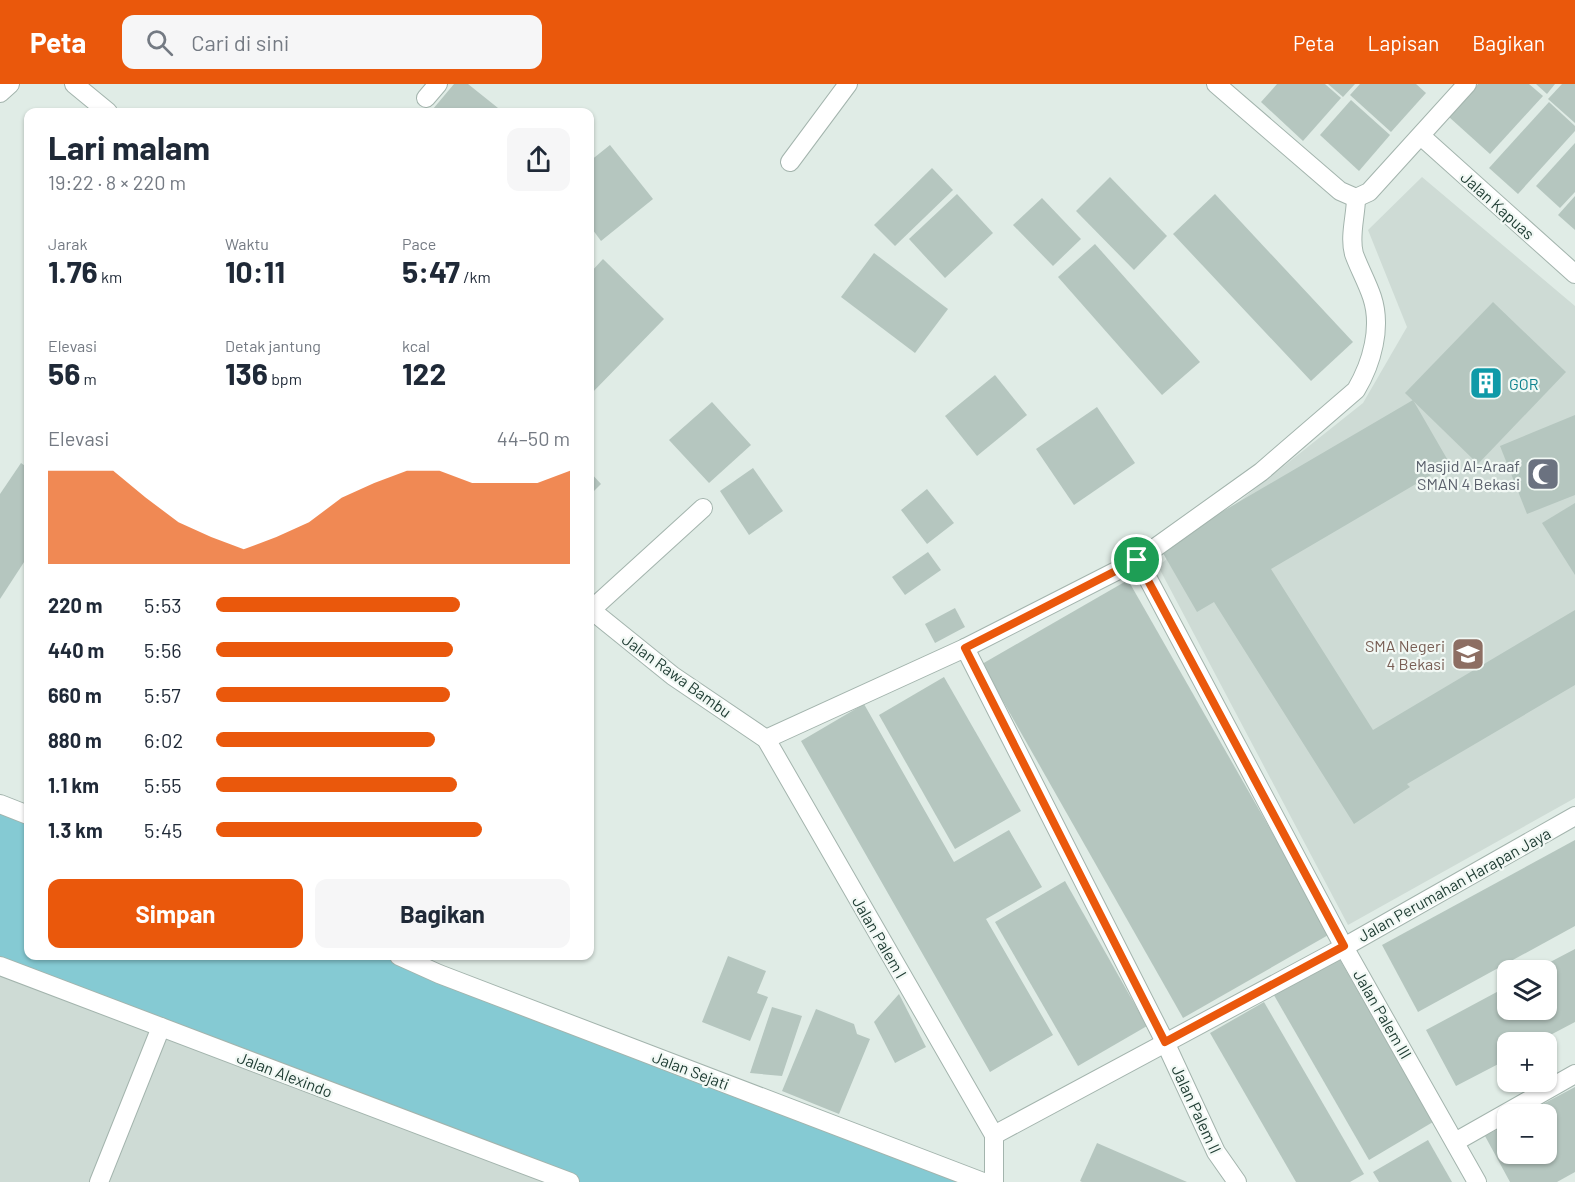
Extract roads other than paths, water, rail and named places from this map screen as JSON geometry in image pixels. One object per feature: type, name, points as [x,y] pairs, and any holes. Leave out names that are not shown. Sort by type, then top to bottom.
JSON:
[{"type":"street","points":[[0,93],[10,84]]},
{"type":"street","points":[[75,84],[103,108]]},
{"type":"street","points":[[790,162],[848,84]]},
{"type":"street","points":[[1356,198],[1369,192],[1467,84]]},
{"type":"street","points":[[1224,86],[1340,190],[1356,198]]},
{"type":"street","name":"Jalan Kapuas","points":[[1421,136],[1575,274]]},
{"type":"street","points":[[766,739],[965,648],[1137,560],[1261,472],[1356,390],[1365,374],[1376,336],[1377,320],[1372,299],[1353,252],[1356,198]]},
{"type":"street","points":[[594,606],[703,508]]},
{"type":"street","name":"Jalan Palem III","points":[[1137,560],[1344,946],[1477,1182]]},
{"type":"street","name":"Jalan Rawa Bambu","points":[[594,613],[673,676],[766,739]]},
{"type":"street","name":"Jalan Palem II","points":[[965,648],[1165,1042],[1216,1152],[1237,1182]]},
{"type":"street","name":"Jalan Palem I","points":[[766,739],[994,1135]]},
{"type":"street","points":[[0,804],[24,813]]},
{"type":"street","name":"Jalan Perumahan Harapan Jaya","points":[[994,1135],[1344,946],[1575,816]]},
{"type":"street","name":"Jalan Sejati","points":[[408,960],[439,974],[983,1182]]},
{"type":"street","name":"Jalan Alexindo","points":[[0,966],[570,1182]]},
{"type":"street","points":[[99,1182],[160,1027]]},
{"type":"street","points":[[1455,1142],[1575,1074]]},
{"type":"street","points":[[994,1135],[994,1182]]},
{"type":"water","points":[[0,806],[24,815],[24,960],[410,960],[984,1182],[570,1182],[0,966]]},
{"type":"place","name":"GOR","points":[[1486,383]]},
{"type":"place","name":"Masjid Al-Araaf SMAN 4 Bekasi","points":[[1543,474]]},
{"type":"place","name":"SMA Negeri 4 Bekasi","points":[[1468,654]]}]
